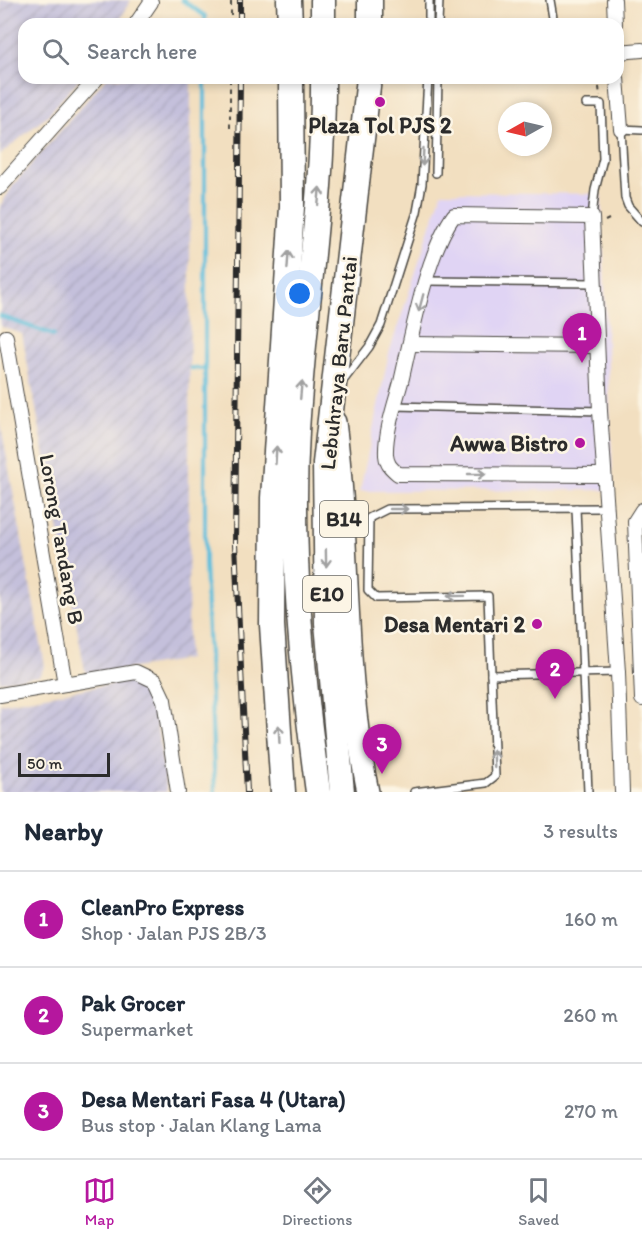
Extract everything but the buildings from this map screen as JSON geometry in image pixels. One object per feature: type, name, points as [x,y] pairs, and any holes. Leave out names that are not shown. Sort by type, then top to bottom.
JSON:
[{"type":"highway","points":[[289,0],[290,18]]},
{"type":"highway","points":[[323,0],[323,18]]},
{"type":"highway","points":[[370,0],[370,18]]},
{"type":"highway","points":[[283,792],[272,625],[273,498],[292,207],[291,84]]},
{"type":"highway","name":"Lebuhraya Baru Pantai","points":[[318,792],[303,682],[295,567],[297,431],[321,173],[324,84]]},
{"type":"highway","name":"Lebuhraya Baru Pantai","points":[[342,792],[327,623],[325,463],[368,84]]},
{"type":"highway","points":[[327,792],[308,622],[307,502],[312,463],[332,395]]},
{"type":"highway","points":[[273,498],[306,792]]},
{"type":"main road","name":"B14","points":[[332,395],[343,477],[348,644],[360,756],[368,792]]},
{"type":"street","points":[[614,0],[615,18]]},
{"type":"street","points":[[140,18],[150,2]]},
{"type":"street","points":[[624,52],[642,50]]},
{"type":"street","points":[[0,187],[92,84]]},
{"type":"street","points":[[617,84],[621,129]]},
{"type":"street","points":[[604,475],[398,474],[388,465],[386,454],[410,344],[445,227],[454,215],[592,218],[600,411],[618,672],[622,792]]},
{"type":"street","name":"Lorong Tandang B","points":[[6,336],[65,684]]},
{"type":"street","points":[[410,344],[597,346]]},
{"type":"street","points":[[642,510],[635,521],[642,699]]},
{"type":"street","points":[[0,695],[136,672],[155,681],[164,700],[178,792]]},
{"type":"lane","points":[[429,0],[429,18]]},
{"type":"lane","points":[[438,18],[439,0]]},
{"type":"lane","points":[[550,0],[553,18]]},
{"type":"lane","points":[[332,395],[369,347],[381,325],[417,212],[422,184],[428,84]]},
{"type":"lane","points":[[436,173],[438,84]]},
{"type":"lane","points":[[586,104],[601,104],[603,159],[595,190],[592,218]]},
{"type":"lane","points":[[642,130],[621,129],[626,198],[628,206],[642,222]]},
{"type":"lane","points":[[427,281],[594,283]]},
{"type":"lane","points":[[395,406],[600,411]]},
{"type":"lane","points":[[576,508],[588,792]]},
{"type":"lane","points":[[414,792],[486,783],[495,776],[488,596],[376,598],[368,590],[369,518],[387,509],[608,508]]},
{"type":"lane","points":[[491,675],[618,672]]},
{"type":"lane","points":[[642,699],[642,704]]},
{"type":"path","points":[[231,0],[231,18]]},
{"type":"path","points":[[230,84],[230,128]]},
{"type":"path","points":[[599,84],[601,104]]},
{"type":"shaded area","points":[[0,0],[131,0],[121,18],[18,18],[18,84],[75,84],[47,116],[0,155]]},
{"type":"shaded area","points":[[101,84],[191,84],[188,659],[86,676],[22,334],[0,326],[0,206],[14,184]]},
{"type":"shaded area","points":[[442,192],[601,194],[613,490],[360,491],[389,353]]},
{"type":"shaded area","points":[[0,420],[45,666],[39,676],[0,682]]},
{"type":"shaded area","points":[[135,680],[153,701],[167,792],[0,792],[0,704]]},
{"type":"waterway","points":[[182,0],[205,18]]},
{"type":"waterway","points":[[205,84],[205,563],[215,792]]},
{"type":"waterway","points":[[0,316],[54,335]]},
{"type":"waterway","points":[[191,368],[206,369]]},
{"type":"railway","points":[[240,0],[240,18]]},
{"type":"railway","points":[[240,84],[235,544],[247,792]]},
{"type":"place","name":"Plaza Tol PJS 2","points":[[380,102]]},
{"type":"place","name":"CleanPro Express","points":[[582,363]]},
{"type":"place","name":"Awwa Bistro","points":[[580,443]]},
{"type":"place","name":"Desa Mentari 2","points":[[537,624]]},
{"type":"place","name":"Pak Grocer","points":[[555,699]]},
{"type":"place","name":"Desa Mentari Fasa 4 (Utara)","points":[[382,774]]}]
